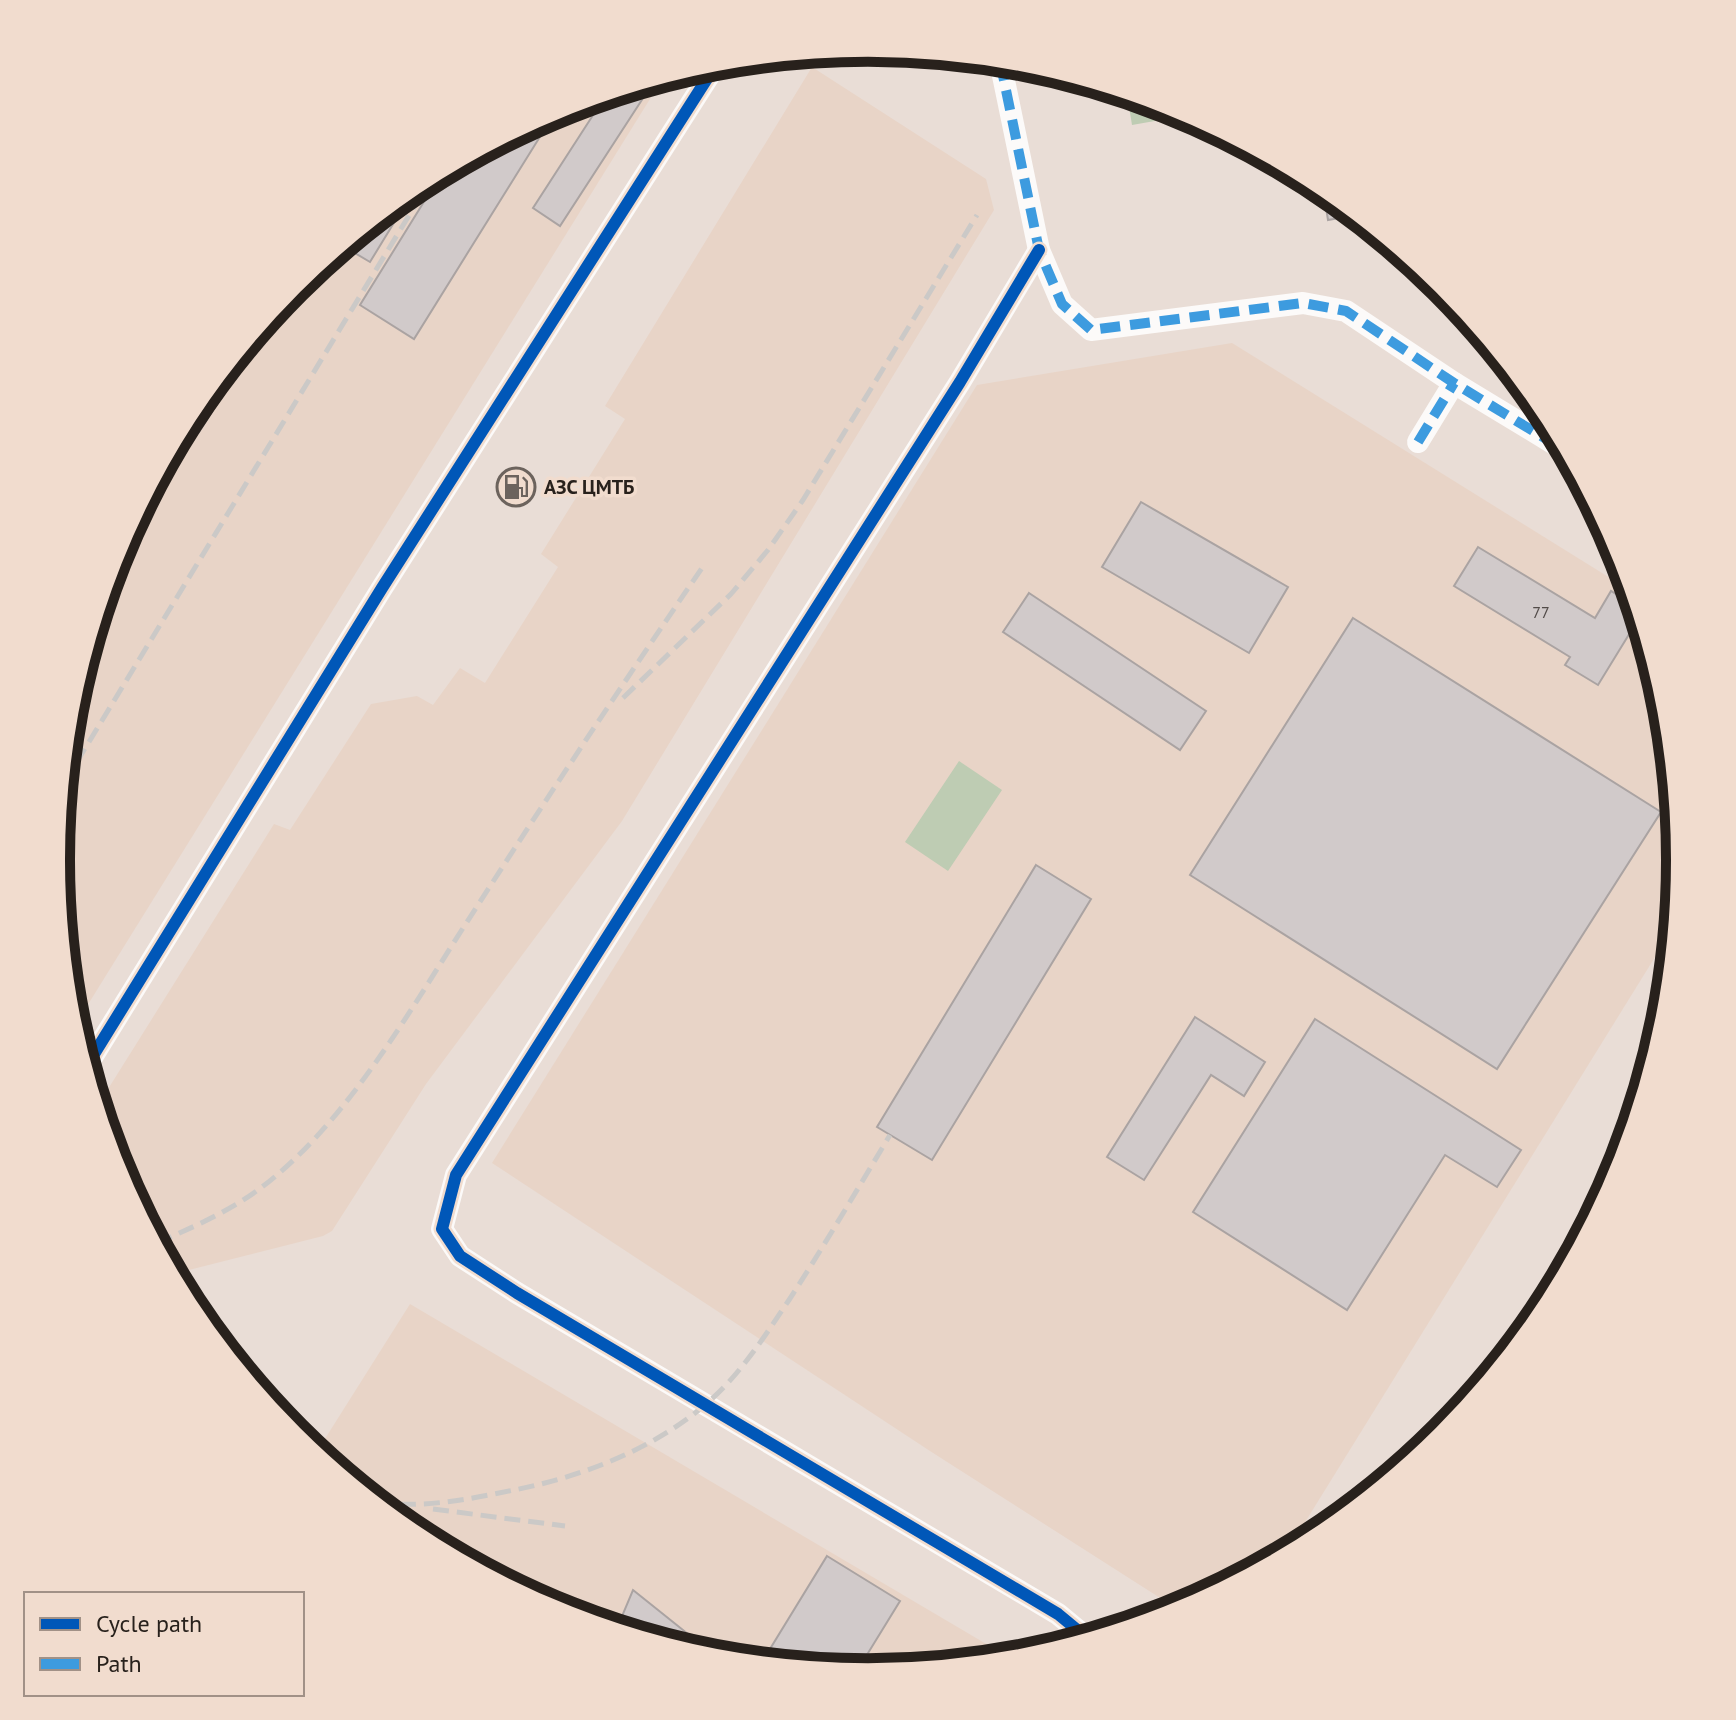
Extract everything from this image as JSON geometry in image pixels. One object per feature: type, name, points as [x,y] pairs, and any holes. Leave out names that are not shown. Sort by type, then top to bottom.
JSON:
[{"type":"street","points":[[1003,74],[1039,250],[1062,304],[1091,330],[1303,303],[1346,311],[1454,383],[1545,438]]},
{"type":"street","points":[[94,1054],[382,588],[707,78]]},
{"type":"street","points":[[1039,250],[960,382],[456,1175],[442,1229],[460,1256],[506,1286],[1058,1614],[1078,1630]]},
{"type":"street","points":[[1418,442],[1454,383]]},
{"type":"shaded area","points":[[812,67],[986,179],[994,210],[622,821],[426,1084],[332,1231],[323,1236],[184,1271],[152,1213],[105,1094],[274,824],[290,830],[371,704],[417,696],[433,705],[460,668],[485,683],[558,567],[541,554],[625,419],[605,406]]},
{"type":"shaded area","points":[[655,91],[84,1011],[72,912],[70,860],[77,756],[85,704],[112,603],[131,555],[152,507],[204,417],[268,334],[342,260],[382,227],[425,196],[515,144],[611,104]]},
{"type":"shaded area","points":[[1232,343],[1615,581],[1639,653],[1651,704],[1664,808],[1666,860],[1661,948],[1300,1531],[1221,1576],[1164,1601],[930,1451],[492,1163],[977,385]]},
{"type":"shaded area","points":[[410,1304],[993,1648],[920,1656],[816,1656],[712,1643],[611,1616],[515,1576],[469,1551],[382,1493],[323,1442]]},
{"type":"green space","points":[[1129,106],[1164,119],[1132,125]]},
{"type":"green space","points":[[959,761],[1002,790],[948,871],[905,842]]},
{"type":"building","points":[[646,93],[560,226],[533,208],[596,110]]},
{"type":"building","points":[[543,132],[414,339],[360,305],[429,194],[515,144]]},
{"type":"building","points":[[1326,207],[1341,218],[1328,220]]},
{"type":"building","points":[[399,215],[370,262],[352,252]]},
{"type":"building","points":[[240,368],[199,432],[196,430],[204,417]]},
{"type":"building","points":[[1141,502],[1288,587],[1249,653],[1102,567]]},
{"type":"building","points":[[1478,547],[1595,618],[1611,591],[1622,598],[1632,630],[1598,685],[1565,665],[1570,657],[1454,586]]},
{"type":"building","points":[[1029,593],[1206,711],[1180,750],[1003,632]]},
{"type":"building","points":[[1353,618],[1661,812],[1497,1069],[1190,875]]},
{"type":"building","points":[[1036,865],[1091,899],[932,1160],[877,1127]]},
{"type":"building","points":[[1195,1017],[1265,1062],[1244,1096],[1211,1075],[1144,1180],[1107,1157]]},
{"type":"building","points":[[1315,1019],[1521,1150],[1497,1187],[1445,1155],[1347,1310],[1193,1212]]},
{"type":"building","points":[[827,1556],[900,1601],[865,1658],[768,1651]]},
{"type":"building","points":[[633,1590],[694,1639],[661,1631],[621,1619]]},
{"type":"railway","points":[[76,763],[418,201]]},
{"type":"railway","points":[[623,698],[731,594],[768,550],[803,500],[977,215]]},
{"type":"railway","points":[[166,1239],[222,1212],[258,1190],[322,1131],[351,1096],[704,565]]},
{"type":"railway","points":[[397,1504],[480,1497],[565,1477],[640,1448],[686,1420],[730,1380],[761,1341],[890,1135]]},
{"type":"railway","points":[[433,1509],[565,1526]]},
{"type":"marked path","points":[[1003,74],[1039,250],[1062,304],[1091,330],[1303,303],[1346,311],[1454,383],[1545,438]]},
{"type":"marked path","points":[[1418,442],[1454,383]]},
{"type":"cycle path","points":[[94,1054],[382,588],[707,78]]},
{"type":"cycle path","points":[[1039,250],[960,382],[456,1175],[442,1229],[460,1256],[517,1293],[1058,1614],[1078,1630]]},
{"type":"place","name":"АЗС ЦМТБ","points":[[516,487]]}]
